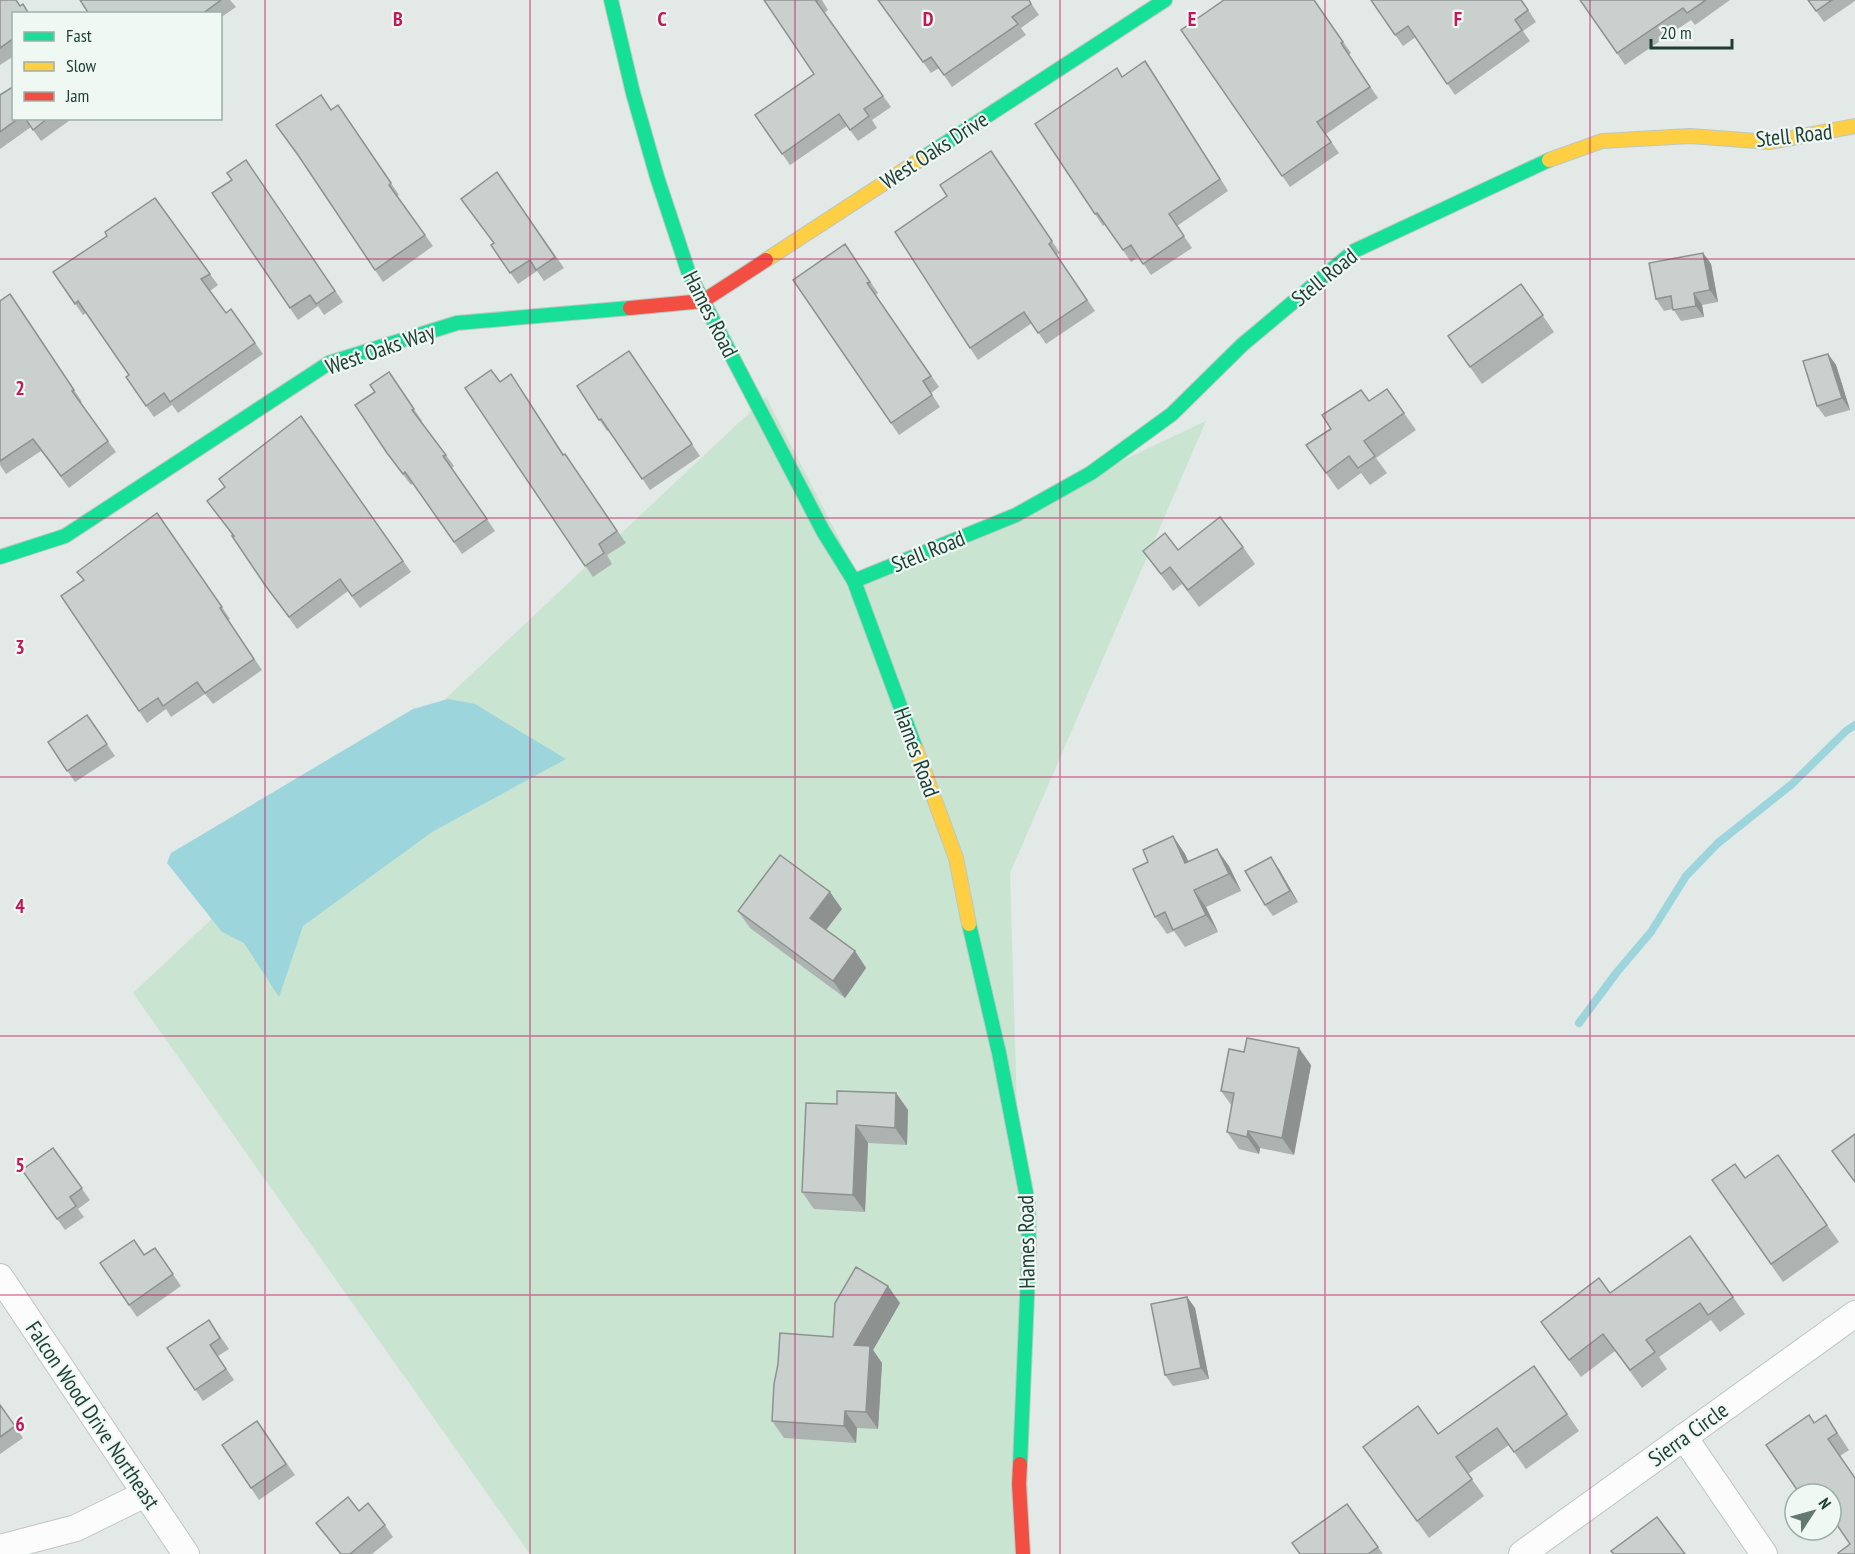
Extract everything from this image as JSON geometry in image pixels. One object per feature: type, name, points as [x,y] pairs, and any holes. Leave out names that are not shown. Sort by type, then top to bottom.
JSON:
[{"type":"street","name":"Hames Road","points":[[610,0],[662,196],[689,274],[823,531],[854,581],[956,858],[997,1043],[1028,1203],[1029,1249],[1019,1485],[1023,1554]]},
{"type":"street","name":"West Oaks Drive","points":[[703,301],[1165,0]]},
{"type":"street","name":"Stell Road","points":[[854,581],[1017,515],[1091,472],[1172,414],[1242,345],[1354,251],[1537,164],[1602,141],[1690,135],[1770,142],[1855,126]]},
{"type":"street","name":"West Oaks Way","points":[[0,557],[65,536],[329,363],[457,323],[703,301]]},
{"type":"street","name":"Falcon Wood Drive Northeast","points":[[0,1277],[186,1554]]},
{"type":"street","name":"Sierra Circle","points":[[1522,1554],[1855,1314]]},
{"type":"street","points":[[1684,1437],[1764,1554]]},
{"type":"street","points":[[0,1548],[76,1528],[145,1494]]},
{"type":"green space","points":[[766,397],[862,583],[1206,421],[1010,873],[1030,1554],[530,1554],[133,993]]},
{"type":"water","points":[[448,699],[475,704],[566,759],[432,832],[303,926],[279,997],[244,943],[222,932],[167,863],[171,853],[413,709]]},
{"type":"building","points":[[0,0],[16,0],[20,6],[23,4],[28,12],[12,12],[12,39],[0,48]]},
{"type":"building","points":[[80,0],[221,0],[205,12],[88,12]]},
{"type":"building","points":[[764,0],[818,0],[816,1],[883,96],[864,109],[869,116],[850,130],[839,114],[782,154],[755,115],[814,74]]},
{"type":"building","points":[[878,0],[1029,0],[1031,4],[1012,17],[1018,24],[944,75],[931,57],[923,62]]},
{"type":"building","points":[[1224,0],[1314,0],[1370,87],[1317,122],[1331,142],[1282,176],[1181,30]]},
{"type":"building","points":[[1371,0],[1521,0],[1528,10],[1515,20],[1522,30],[1447,84],[1408,26],[1395,35]]},
{"type":"building","points":[[1580,0],[1706,0],[1687,13],[1683,8],[1617,53]]},
{"type":"building","points":[[1808,0],[1832,0],[1816,11]]},
{"type":"building","points":[[1145,61],[1220,179],[1169,214],[1184,236],[1143,264],[1131,245],[1123,250],[1097,213],[1095,214],[1035,124],[1117,68],[1122,77]]},
{"type":"building","points":[[12,87],[12,120],[16,120],[0,132],[0,95]]},
{"type":"building","points":[[321,95],[331,110],[338,105],[391,183],[389,185],[425,235],[375,270],[276,125]]},
{"type":"building","points":[[26,120],[46,120],[33,130]]},
{"type":"building","points":[[991,151],[1052,241],[1049,244],[1087,300],[1038,333],[1024,312],[970,348],[895,232],[947,196],[940,185]]},
{"type":"building","points":[[246,160],[335,291],[316,304],[310,295],[290,308],[212,193],[232,180],[227,173]]},
{"type":"building","points":[[497,172],[555,257],[536,270],[530,260],[510,273],[491,245],[494,243],[461,199]]},
{"type":"building","points":[[155,198],[210,274],[201,279],[226,313],[231,309],[255,343],[170,402],[164,393],[146,406],[126,377],[129,375],[78,301],[75,304],[53,272],[107,236],[105,232]]},
{"type":"building","points":[[845,244],[870,282],[867,283],[931,376],[923,381],[932,395],[891,423],[793,280]]},
{"type":"building","points":[[1703,253],[1710,290],[1694,293],[1696,306],[1673,310],[1671,296],[1656,299],[1649,263]]},
{"type":"building","points":[[1521,284],[1543,315],[1470,367],[1448,336]]},
{"type":"building","points":[[10,294],[74,390],[72,391],[108,441],[61,476],[33,439],[0,461],[0,301]]},
{"type":"building","points":[[629,351],[692,444],[642,479],[577,386]]},
{"type":"building","points":[[1828,354],[1842,398],[1817,406],[1803,361]]},
{"type":"building","points":[[491,370],[500,382],[511,374],[563,455],[565,454],[617,531],[599,544],[604,553],[585,566],[465,388]]},
{"type":"building","points":[[389,372],[414,409],[412,410],[446,455],[443,456],[487,519],[454,542],[405,472],[403,474],[387,453],[355,405],[375,392],[370,385]]},
{"type":"building","points":[[1387,389],[1404,413],[1364,441],[1375,456],[1358,468],[1349,456],[1326,473],[1306,445],[1331,429],[1322,415],[1361,390],[1369,401]]},
{"type":"building","points":[[301,416],[403,561],[352,596],[340,579],[289,617],[232,536],[234,536],[207,501],[225,487],[219,479]]},
{"type":"building","points":[[157,513],[222,607],[220,608],[254,659],[205,693],[197,682],[163,706],[158,698],[139,711],[61,596],[84,580],[77,572]]},
{"type":"building","points":[[1220,517],[1243,547],[1188,590],[1170,567],[1161,574],[1143,551],[1165,533],[1178,550]]},
{"type":"building","points":[[87,715],[107,744],[67,771],[48,742]]},
{"type":"building","points":[[1173,836],[1185,863],[1217,849],[1229,874],[1194,890],[1206,915],[1173,930],[1165,912],[1155,917],[1133,869],[1148,862],[1143,850]]},
{"type":"building","points":[[780,855],[830,892],[810,918],[855,951],[833,981],[738,911]]},
{"type":"building","points":[[1271,857],[1290,891],[1265,905],[1245,871]]},
{"type":"building","points":[[1247,1038],[1299,1048],[1282,1138],[1248,1131],[1247,1137],[1227,1132],[1234,1093],[1221,1091],[1229,1049],[1244,1052]]},
{"type":"building","points":[[837,1091],[896,1093],[895,1128],[856,1125],[853,1195],[802,1192],[806,1103],[837,1104]]},
{"type":"building","points":[[1855,1134],[1855,1182],[1832,1151]]},
{"type":"building","points":[[53,1148],[82,1188],[70,1197],[76,1206],[57,1219],[22,1170]]},
{"type":"building","points":[[1778,1155],[1827,1225],[1771,1264],[1712,1180],[1735,1164],[1745,1178]]},
{"type":"building","points":[[1690,1236],[1733,1297],[1708,1315],[1700,1303],[1646,1340],[1655,1352],[1630,1370],[1603,1334],[1569,1360],[1541,1322],[1599,1278],[1610,1293]]},
{"type":"building","points":[[134,1240],[144,1255],[155,1248],[173,1274],[129,1305],[100,1263]]},
{"type":"building","points":[[856,1267],[888,1286],[854,1345],[870,1346],[866,1412],[845,1411],[844,1426],[772,1421],[780,1333],[833,1337],[835,1303]]},
{"type":"building","points":[[1187,1297],[1201,1368],[1165,1375],[1151,1304]]},
{"type":"building","points":[[209,1320],[220,1338],[210,1345],[226,1369],[195,1390],[167,1348]]},
{"type":"building","points":[[1534,1366],[1567,1414],[1514,1452],[1497,1428],[1456,1457],[1472,1479],[1417,1521],[1363,1447],[1418,1406],[1438,1434]]},
{"type":"building","points":[[0,1405],[15,1426],[0,1437]]},
{"type":"building","points":[[1809,1415],[1814,1423],[1826,1415],[1837,1433],[1828,1439],[1855,1478],[1855,1554],[1838,1553],[1850,1544],[1843,1534],[1843,1482],[1792,1482],[1766,1445]]},
{"type":"building","points":[[257,1421],[286,1464],[251,1488],[222,1445]]},
{"type":"building","points":[[348,1497],[359,1511],[368,1503],[385,1525],[350,1554],[341,1554],[316,1523]]},
{"type":"building","points":[[1347,1504],[1378,1547],[1368,1554],[1300,1554],[1292,1543]]},
{"type":"building","points":[[1657,1517],[1685,1554],[1614,1554],[1611,1551]]},
{"type":"waterway","points":[[1579,1023],[1617,972],[1651,932],[1686,876],[1718,843],[1792,784],[1855,725]]},
{"type":"traffic: fast","points":[[611,0],[633,93],[657,177],[689,274],[823,531],[854,581],[916,749]]},
{"type":"traffic: fast","points":[[918,161],[1165,0]]},
{"type":"traffic: fast","points":[[854,581],[1016,515],[1091,473],[1172,414],[1242,345],[1354,251],[1549,160]]},
{"type":"traffic: fast","points":[[0,557],[65,536],[329,363],[457,323],[630,308]]},
{"type":"traffic: fast","points":[[969,924],[999,1053],[1028,1203],[1029,1249],[1020,1464]]},
{"type":"traffic: slow","points":[[1549,160],[1602,141],[1690,136],[1770,142],[1855,126]]},
{"type":"traffic: slow","points":[[766,260],[918,161]]},
{"type":"traffic: slow","points":[[916,749],[956,858],[969,924]]},
{"type":"traffic: jam","points":[[630,308],[703,301],[766,260]]},
{"type":"traffic: jam","points":[[1020,1464],[1023,1554]]}]
